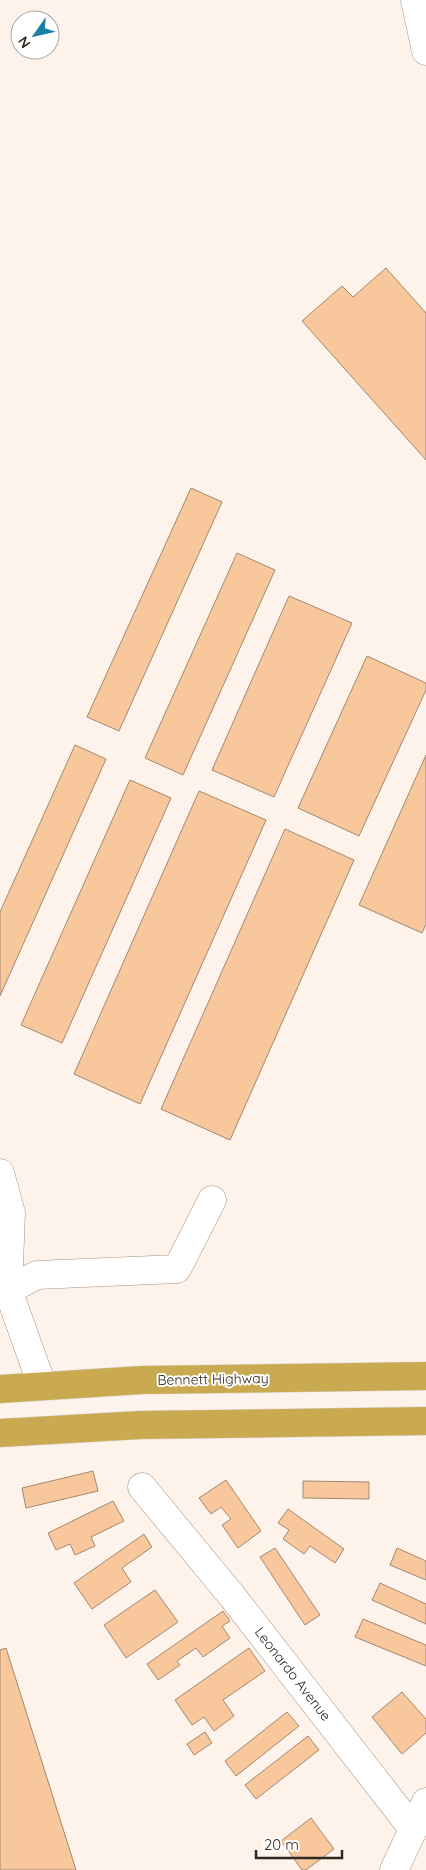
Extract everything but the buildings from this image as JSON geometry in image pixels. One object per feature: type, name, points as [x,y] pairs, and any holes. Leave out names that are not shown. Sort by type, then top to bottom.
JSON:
[{"type":"highway","name":"Bennett Highway","points":[[0,1389],[42,1385],[186,1378],[426,1376]]},
{"type":"highway","points":[[0,1433],[158,1424],[426,1422]]},
{"type":"street","points":[[415,0],[426,51]]},
{"type":"street","points":[[0,1173],[11,1213],[4,1290],[42,1385]]},
{"type":"street","points":[[4,1290],[37,1275],[177,1269],[212,1200]]},
{"type":"street","name":"Leonardo Avenue","points":[[142,1487],[232,1596],[413,1830]]},
{"type":"street","points":[[394,1870],[426,1802]]}]
